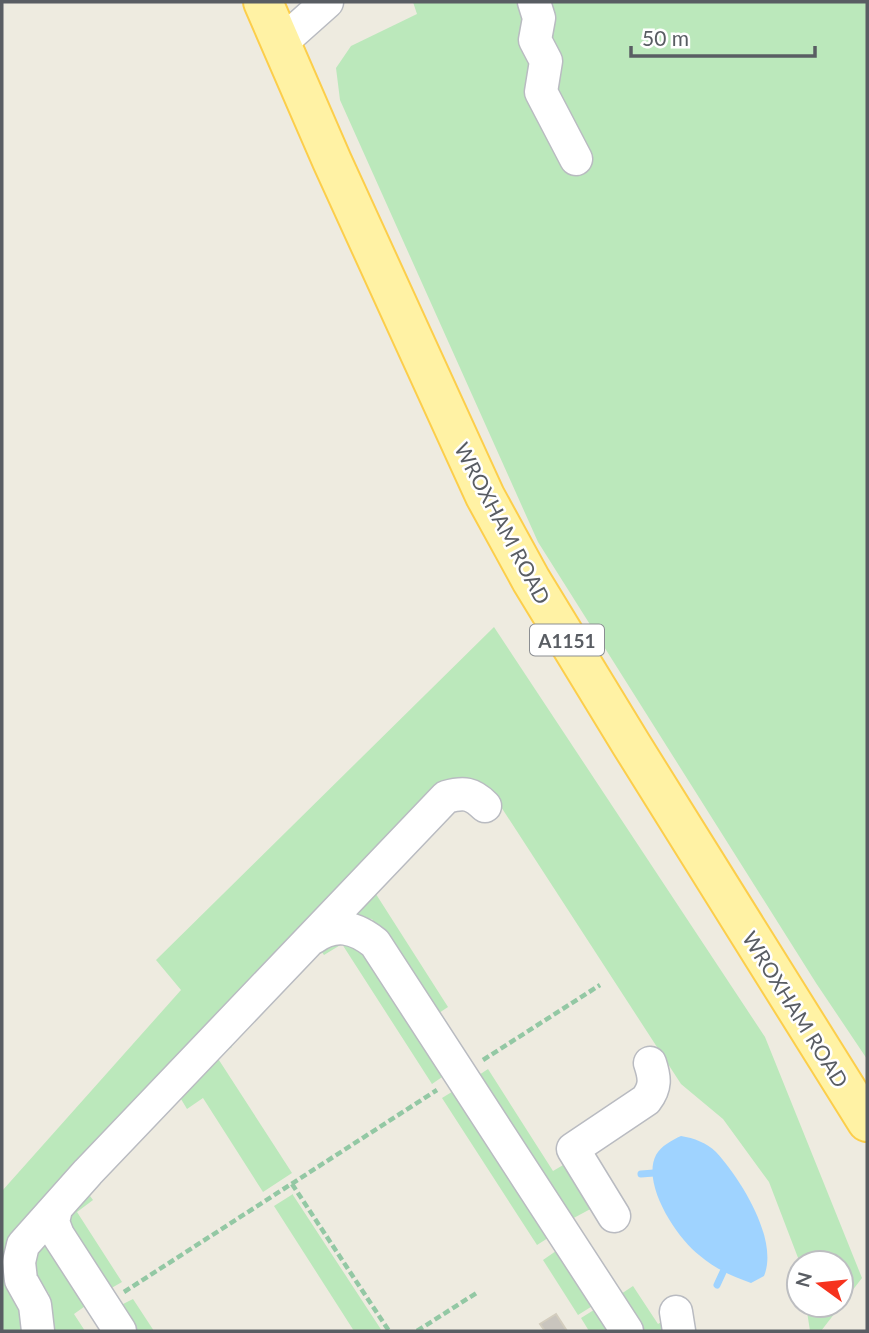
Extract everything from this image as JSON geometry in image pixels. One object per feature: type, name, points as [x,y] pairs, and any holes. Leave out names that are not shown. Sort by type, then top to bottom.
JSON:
[{"type":"main road","name":"WROXHAM ROAD","points":[[263,2],[408,330],[505,532],[631,744],[867,1122]]},
{"type":"lane","points":[[281,43],[327,2]]},
{"type":"lane","points":[[534,2],[539,18],[535,40],[546,61],[541,92],[576,159]]},
{"type":"lane","points":[[38,1331],[34,1305],[21,1280],[19,1262],[23,1245],[446,796],[463,793],[475,796],[485,806]]},
{"type":"lane","points":[[312,939],[322,931],[341,927],[359,930],[375,943],[626,1331]]},
{"type":"lane","points":[[614,1216],[573,1149],[646,1100],[653,1091],[655,1078],[650,1063]]},
{"type":"lane","points":[[56,1209],[53,1222],[58,1235],[112,1318]]},
{"type":"path","points":[[112,1318],[292,1184],[600,985]]},
{"type":"path","points":[[292,1184],[389,1331]]},
{"type":"path","points":[[417,1331],[478,1292]]},
{"type":"green space","points":[[413,2],[867,2],[867,1059],[816,983],[538,542],[340,100],[336,68],[351,46],[417,14]]},
{"type":"green space","points":[[494,627],[765,1037],[850,1249],[795,1249],[769,1182],[723,1119],[681,1084],[494,796],[465,780],[458,780],[434,789],[25,1224],[29,1331],[2,1331],[2,1191],[181,990],[156,960]]},
{"type":"green space","points":[[385,874],[389,880],[374,891],[448,1007],[436,1015],[372,919],[356,917],[350,910]]},
{"type":"green space","points":[[331,941],[363,948],[445,1075],[432,1084],[342,944],[324,955],[319,948]]},
{"type":"green space","points":[[227,1041],[232,1047],[217,1057],[292,1173],[263,1192],[203,1098],[187,1109],[178,1094]]},
{"type":"green space","points":[[488,1069],[553,1171],[570,1161],[596,1206],[570,1220],[479,1075]]},
{"type":"green space","points":[[455,1090],[548,1238],[537,1245],[442,1098]]},
{"type":"green space","points":[[87,1192],[93,1200],[77,1212],[122,1282],[108,1290],[68,1222],[70,1207]]},
{"type":"green space","points":[[293,1194],[382,1331],[354,1331],[274,1206]]},
{"type":"green space","points":[[49,1239],[88,1304],[74,1314],[85,1331],[49,1331],[43,1300],[49,1294],[43,1285],[38,1287],[31,1256]]},
{"type":"green space","points":[[556,1251],[594,1305],[578,1315],[543,1260]]},
{"type":"green space","points":[[855,1261],[862,1278],[855,1287]]},
{"type":"green space","points":[[633,1286],[658,1324],[669,1317],[668,1331],[641,1331],[618,1296]]},
{"type":"green space","points":[[133,1299],[154,1331],[135,1331],[122,1312],[123,1304]]},
{"type":"green space","points":[[597,1308],[611,1331],[589,1331],[581,1318]]},
{"type":"green space","points":[[808,1319],[830,1319],[821,1331],[810,1331]]},
{"type":"water","points":[[681,1136],[700,1141],[716,1152],[736,1178],[755,1211],[762,1228],[767,1261],[764,1276],[751,1283],[724,1272],[699,1255],[681,1236],[664,1210],[653,1180],[653,1167],[656,1155],[661,1149]]},
{"type":"building","points":[[556,1314],[567,1331],[545,1331],[540,1324]]},
{"type":"waterway","points":[[641,1174],[654,1173]]},
{"type":"waterway","points":[[717,1285],[723,1272]]}]
